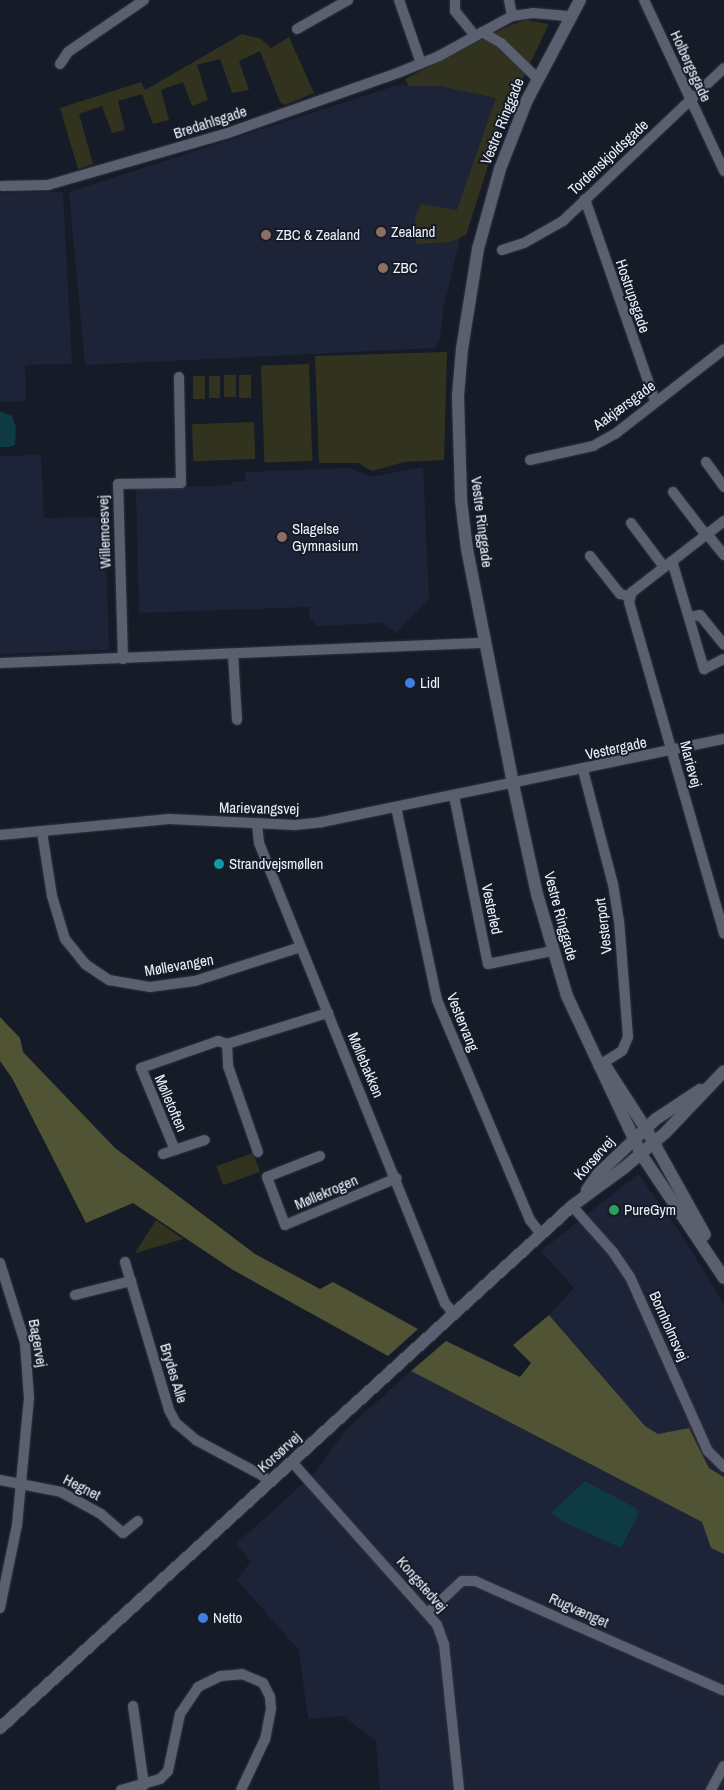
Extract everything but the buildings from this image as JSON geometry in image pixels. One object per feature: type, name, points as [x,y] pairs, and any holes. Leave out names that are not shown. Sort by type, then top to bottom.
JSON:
[{"type":"street","points":[[60,64],[76,46],[144,0]]},
{"type":"street","points":[[297,29],[348,0]]},
{"type":"street","points":[[399,0],[421,63]]},
{"type":"street","points":[[455,0],[455,11],[478,34],[501,43],[537,78]]},
{"type":"street","points":[[509,0],[512,16]]},
{"type":"street","name":"Vestre Ringgade","points":[[580,0],[537,78],[490,204],[475,265],[462,349],[458,396],[461,500],[513,784],[552,951],[567,996],[598,1061],[644,1141]]},
{"type":"street","name":"Holbergsgade","points":[[644,0],[724,171]]},
{"type":"street","name":"Bredahlsgade","points":[[1,185],[48,185],[124,165],[228,133],[421,63],[512,16],[533,13],[570,16]]},
{"type":"street","name":"Tordenskjoldsgade","points":[[502,250],[546,232],[585,200],[724,68]]},
{"type":"street","name":"Hostrupsgade","points":[[585,200],[655,401]]},
{"type":"street","name":"Aakjærsgade","points":[[530,460],[593,446],[615,434],[724,349]]},
{"type":"street","name":"Willemoesvej","points":[[123,658],[118,484],[182,483],[179,377]]},
{"type":"street","points":[[706,462],[724,487]]},
{"type":"street","points":[[673,492],[724,555]]},
{"type":"street","points":[[590,556],[620,594],[629,599],[668,564],[724,521]]},
{"type":"street","points":[[631,524],[668,564],[688,617],[704,668],[724,659]]},
{"type":"street","name":"Marievej","points":[[629,599],[724,934]]},
{"type":"street","points":[[688,617],[700,615],[724,645]]},
{"type":"street","points":[[0,662],[486,643]]},
{"type":"street","points":[[233,654],[237,720]]},
{"type":"street","name":"Vestergade","points":[[513,784],[724,739]]},
{"type":"street","name":"Vesterport","points":[[583,770],[613,884],[620,920],[627,1027],[626,1046],[598,1061]]},
{"type":"street","name":"Marievangsvej","points":[[0,835],[169,820],[258,824],[322,822],[513,784]]},
{"type":"street","name":"Vesterled","points":[[454,796],[488,964],[552,951]]},
{"type":"street","name":"Vestervang","points":[[396,807],[437,1000],[530,1220],[542,1234]]},
{"type":"street","name":"Møllebakken","points":[[258,824],[259,843],[397,1178],[445,1302],[454,1314]]},
{"type":"street","name":"Møllevangen","points":[[42,832],[52,896],[66,939],[85,964],[109,980],[150,987],[195,981],[301,947]]},
{"type":"street","name":"Mølletoften","points":[[174,1150],[141,1068],[218,1041],[227,1044],[328,1013]]},
{"type":"street","points":[[227,1044],[228,1066],[258,1152]]},
{"type":"street","name":"Vestre Ringgade","points":[[598,1061],[607,1085],[644,1141]]},
{"type":"street","name":"Korsørvej","points":[[2,1722],[269,1483],[644,1141],[663,1113],[711,1083],[724,1071]]},
{"type":"street","name":"Mølletoften","points":[[163,1154],[204,1140]]},
{"type":"street","points":[[644,1141],[724,1270]]},
{"type":"street","points":[[644,1141],[724,1278]]},
{"type":"street","name":"Møllekrogen","points":[[320,1156],[267,1177],[285,1225],[397,1178]]},
{"type":"street","name":"Bornholmsvej","points":[[576,1203],[614,1252],[630,1277],[708,1451],[724,1467]]},
{"type":"street","name":"Brydes Alle","points":[[125,1262],[169,1410],[176,1424],[196,1440],[263,1476],[269,1483]]},
{"type":"street","name":"Bagervej","points":[[0,1263],[25,1343],[28,1368],[21,1483],[15,1539],[0,1608]]},
{"type":"street","points":[[75,1295],[131,1281]]},
{"type":"street","name":"Kongstedvej","points":[[292,1462],[428,1612],[444,1644],[460,1790]]},
{"type":"street","name":"Hegnet","points":[[0,1480],[49,1488],[79,1500],[123,1533],[138,1520]]},
{"type":"street","name":"Rugvænget","points":[[428,1612],[462,1581],[475,1581],[724,1691]]},
{"type":"street","points":[[121,1790],[160,1779],[168,1771],[180,1714],[188,1698],[212,1679],[242,1674],[263,1683],[270,1696],[270,1709],[265,1739],[241,1790]]},
{"type":"street","points":[[133,1706],[144,1785]]},
{"type":"street","points":[[710,1790],[724,1766]]},
{"type":"shaded area","points":[[526,20],[549,24],[502,122],[466,235],[450,242],[416,244],[415,217],[421,204],[457,210],[496,98],[440,86],[409,86],[405,79],[508,26]]},
{"type":"shaded area","points":[[242,34],[261,39],[271,48],[289,37],[314,93],[285,105],[280,102],[260,51],[239,61],[249,90],[232,93],[220,59],[197,65],[208,100],[192,106],[183,82],[161,90],[169,120],[153,124],[142,94],[118,101],[125,130],[112,133],[102,106],[79,114],[93,164],[78,169],[60,108],[141,82],[145,90]]},
{"type":"shaded area","name":"ZBC & Zealand","points":[[434,82],[487,92],[508,102],[464,221],[443,310],[440,338],[435,348],[85,365],[69,192],[395,86]]},
{"type":"shaded area","points":[[63,192],[72,364],[25,365],[26,401],[0,402],[0,193]]},
{"type":"shaded area","points":[[447,352],[444,460],[404,462],[372,471],[358,463],[319,463],[315,356]]},
{"type":"shaded area","points":[[309,364],[312,461],[264,463],[261,366]]},
{"type":"shaded area","points":[[224,375],[236,375],[236,397],[224,397]]},
{"type":"shaded area","points":[[239,375],[251,375],[251,398],[239,398]]},
{"type":"shaded area","points":[[193,376],[205,376],[205,399],[193,399]]},
{"type":"shaded area","points":[[209,376],[220,376],[220,398],[209,398]]},
{"type":"shaded area","points":[[0,411],[12,416],[16,427],[15,445],[0,447]]},
{"type":"shaded area","points":[[254,422],[255,459],[193,461],[192,424]]},
{"type":"shaded area","points":[[41,455],[44,518],[105,517],[109,650],[0,654],[0,456]]},
{"type":"shaded area","name":"Slagelse Gymnasium","points":[[423,467],[429,599],[396,633],[382,623],[318,626],[310,618],[309,607],[139,613],[136,489],[232,485],[232,482],[246,481],[245,472],[349,468],[371,477]]},
{"type":"shaded area","points":[[0,1017],[20,1038],[23,1052],[115,1148],[255,1254],[320,1289],[333,1282],[418,1329],[388,1356],[233,1270],[133,1203],[86,1223],[12,1078],[0,1061]]},
{"type":"shaded area","points":[[253,1153],[260,1172],[223,1185],[216,1166]]},
{"type":"shaded area","points":[[638,1174],[678,1229],[724,1304],[724,1477],[709,1468],[689,1428],[658,1434],[645,1426],[549,1315],[574,1288],[541,1251]]},
{"type":"shaded area","points":[[156,1220],[183,1239],[135,1253]]},
{"type":"shaded area","points":[[549,1315],[645,1426],[658,1434],[689,1428],[709,1468],[724,1477],[724,1554],[711,1548],[702,1522],[411,1371],[446,1341],[520,1377],[531,1363],[513,1345]]},
{"type":"shaded area","points":[[411,1371],[702,1522],[711,1548],[724,1554],[724,1790],[380,1790],[376,1741],[343,1716],[308,1719],[299,1650],[237,1580],[251,1561],[236,1544],[314,1474],[344,1432]]},
{"type":"shaded area","points":[[585,1481],[636,1508],[638,1515],[621,1548],[566,1523],[551,1513]]},
{"type":"place","name":"Zealand","points":[[381,232]]},
{"type":"place","name":"ZBC & Zealand","points":[[266,235]]},
{"type":"place","name":"ZBC","points":[[383,268]]},
{"type":"place","name":"Slagelse Gymnasium","points":[[282,537]]},
{"type":"place","name":"Lidl","points":[[410,683]]},
{"type":"place","name":"Strandvejsmøllen","points":[[219,864]]},
{"type":"place","name":"PureGym","points":[[614,1210]]},
{"type":"place","name":"Netto","points":[[203,1618]]}]
